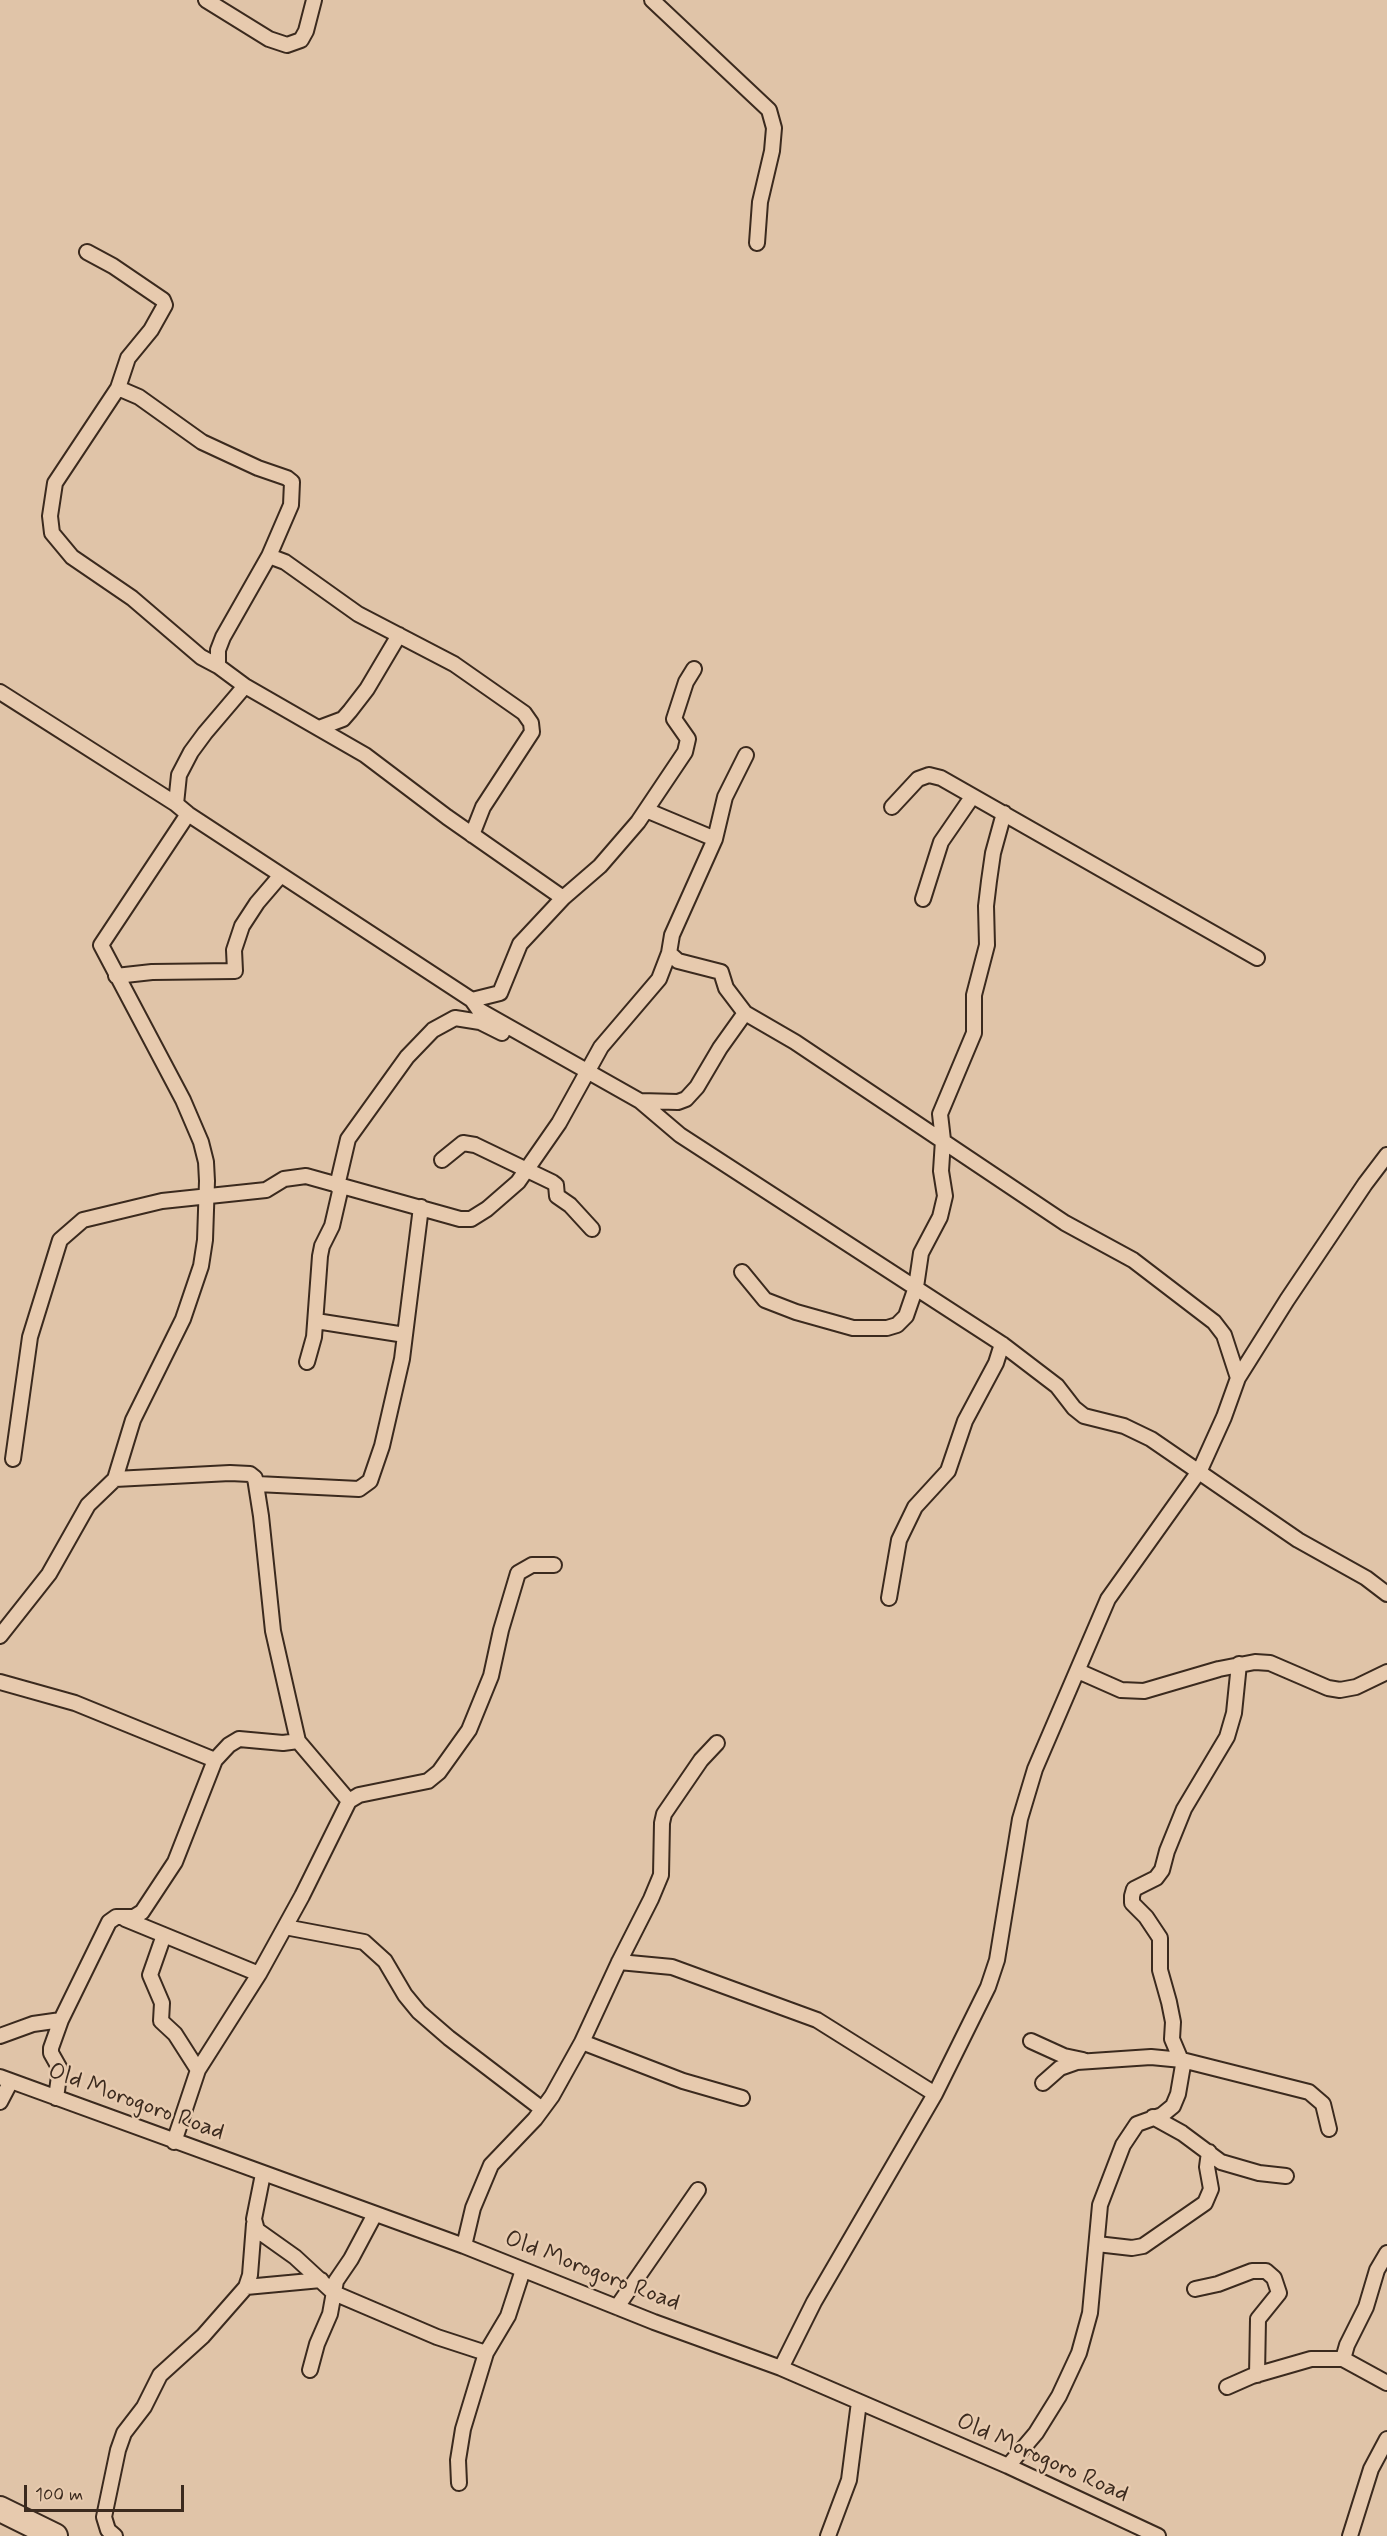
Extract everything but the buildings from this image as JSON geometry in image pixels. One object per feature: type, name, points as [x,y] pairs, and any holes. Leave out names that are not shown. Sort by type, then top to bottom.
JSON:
[{"type":"highway","points":[[0,2509],[55,2536]]},
{"type":"street","points":[[206,0],[269,39],[287,45],[301,40],[306,31],[314,0]]},
{"type":"street","points":[[652,0],[769,110],[774,128],[772,151],[760,202],[757,243]]},
{"type":"street","points":[[87,252],[113,266],[163,300],[165,305],[151,330],[128,358],[118,388],[55,483],[50,516],[52,533],[72,557],[132,598],[201,657],[218,666],[245,686],[365,755],[472,835],[563,898]]},
{"type":"street","points":[[118,388],[139,397],[202,442],[258,468],[287,477],[292,482],[291,505],[269,556],[223,637],[217,657],[218,666]]},
{"type":"street","points":[[269,556],[291,565],[358,614],[454,664],[524,713],[531,723],[532,732],[483,807],[472,835]]},
{"type":"street","points":[[320,728],[343,718],[350,711],[367,689],[399,635]]},
{"type":"street","points":[[472,1000],[500,993],[520,944],[563,898],[600,866],[646,810],[688,746],[686,734],[674,719],[686,682],[694,669]]},
{"type":"street","points":[[176,804],[179,775],[192,752],[245,686]]},
{"type":"street","points":[[0,692],[176,804],[472,1000],[479,1010],[586,1075]]},
{"type":"street","points":[[13,1460],[30,1337],[60,1240],[83,1220],[162,1201],[266,1190],[292,1177],[306,1176],[460,1219],[471,1218],[487,1209],[518,1182],[559,1122],[601,1047],[655,986],[663,973],[672,934],[715,839],[725,797],[746,755]]},
{"type":"street","points":[[892,807],[918,779],[929,775],[941,778],[1257,958]]},
{"type":"street","points":[[923,899],[940,842],[972,797]]},
{"type":"street","points":[[646,810],[715,839]]},
{"type":"street","points":[[742,1272],[765,1300],[796,1312],[852,1328],[873,1329],[897,1325],[906,1316],[916,1287],[921,1253],[940,1217],[945,1196],[941,1172],[943,1140],[940,1114],[974,1033],[974,995],[987,945],[986,906],[989,881],[993,853],[1004,813]]},
{"type":"street","points":[[0,1636],[49,1574],[88,1505],[115,1479],[133,1420],[183,1319],[195,1287],[205,1240],[207,1198],[206,1162],[201,1142],[183,1100],[101,945],[188,814]]},
{"type":"street","points":[[116,976],[152,972],[235,971],[234,950],[242,926],[281,875]]},
{"type":"street","points":[[669,953],[678,961],[721,972],[726,988],[745,1013],[795,1042],[1065,1223],[1133,1260],[1214,1322],[1224,1335],[1238,1378]]},
{"type":"street","points":[[640,1101],[678,1102],[686,1099],[698,1087],[720,1048],[745,1013]]},
{"type":"street","points":[[307,1362],[316,1321],[320,1256],[322,1246],[332,1226],[348,1139],[407,1057],[433,1030],[455,1018],[466,1018],[493,1028],[526,1047],[640,1101],[680,1135],[1002,1344],[1057,1386],[1074,1408],[1084,1416],[1124,1426],[1142,1434],[1200,1470],[1298,1540],[1366,1578],[1387,1594]]},
{"type":"street","points":[[442,1160],[455,1148],[467,1142],[556,1185],[557,1196],[570,1205],[592,1229]]},
{"type":"street","points":[[781,2368],[814,2302],[935,2094],[988,1987],[997,1960],[1020,1819],[1043,1746],[1108,1599],[1200,1470],[1224,1417],[1238,1378],[1306,1271],[1387,1155]]},
{"type":"street","points":[[257,1484],[359,1489],[370,1481],[382,1446],[405,1335],[421,1208]]},
{"type":"street","points":[[316,1321],[405,1335]]},
{"type":"street","points":[[889,1598],[899,1540],[915,1507],[948,1471],[965,1421],[996,1363],[1002,1344]]},
{"type":"street","points":[[115,1479],[250,1474],[257,1484],[273,1631],[298,1741],[349,1801]]},
{"type":"street","points":[[174,2142],[198,2070],[259,1974],[349,1801],[359,1795],[428,1781],[440,1772],[469,1730],[491,1676],[501,1630],[518,1574],[532,1565],[554,1565]]},
{"type":"street","points":[[1078,1671],[1121,1690],[1144,1691],[1239,1664],[1255,1662],[1270,1663],[1328,1688],[1340,1690],[1356,1687],[1387,1672]]},
{"type":"street","points":[[1008,2466],[1036,2433],[1059,2396],[1078,2353],[1090,2313],[1100,2205],[1123,2145],[1137,2124],[1162,2115],[1173,2106],[1178,2094],[1183,2072],[1182,2060],[1173,2039],[1169,2002],[1160,1970],[1160,1938],[1146,1917],[1132,1903],[1132,1896],[1134,1889],[1156,1878],[1162,1870],[1184,1809],[1227,1737],[1234,1713],[1239,1664]]},
{"type":"street","points":[[0,1682],[75,1703],[215,1760]]},
{"type":"street","points":[[56,2098],[60,2069],[51,2053],[51,2048],[61,2020],[109,1922],[116,1917],[134,1917],[142,1912],[175,1862],[215,1760],[228,1745],[239,1739],[282,1743],[298,1741]]},
{"type":"street","points":[[464,2246],[472,2208],[491,2165],[535,2119],[552,2096],[582,2042],[661,1875],[661,1832],[664,1814],[701,1761],[717,1743]]},
{"type":"street","points":[[124,1918],[259,1974]]},
{"type":"street","points":[[285,1927],[364,1942],[385,1961],[405,1995],[419,2012],[448,2038],[542,2109]]},
{"type":"street","points":[[164,1935],[150,1975],[162,2003],[161,2021],[175,2034],[198,2070]]},
{"type":"street","points":[[619,1962],[672,1967],[817,2020],[935,2094]]},
{"type":"street","points":[[0,2036],[33,2024],[61,2020]]},
{"type":"street","points":[[1031,2041],[1064,2056],[1088,2061]]},
{"type":"street","points":[[582,2042],[682,2081],[742,2098]]},
{"type":"street","points":[[1043,2083],[1066,2065],[1088,2061],[1150,2057],[1182,2060],[1309,2092],[1323,2104],[1329,2129]]},
{"type":"street","points":[[0,2102],[6,2079]]},
{"type":"street","name":"Old Morogoro Road","points":[[6,2079],[464,2246],[617,2307],[781,2368],[1008,2466],[1150,2534]]},
{"type":"street","points":[[1153,2117],[1182,2133],[1221,2162],[1239,2168],[1286,2176]]},
{"type":"street","points":[[1097,2244],[1132,2248],[1143,2246],[1205,2203],[1210,2196],[1211,2189],[1208,2167],[1209,2152]]},
{"type":"street","points":[[115,2536],[108,2530],[104,2517],[118,2450],[124,2433],[144,2407],[160,2375],[203,2336],[246,2287],[250,2275],[254,2224],[263,2174]]},
{"type":"street","points":[[617,2307],[698,2190]]},
{"type":"street","points":[[310,2370],[317,2344],[330,2314],[336,2281],[375,2214]]},
{"type":"street","points":[[254,2224],[256,2230],[282,2247],[334,2293],[437,2337],[486,2353]]},
{"type":"street","points":[[1343,2359],[1347,2345],[1366,2307],[1377,2270],[1387,2253]]},
{"type":"street","points":[[459,2483],[458,2460],[463,2429],[486,2353],[506,2323],[523,2270]]},
{"type":"street","points":[[1195,2289],[1218,2284],[1252,2271],[1266,2271],[1274,2278],[1279,2293],[1258,2319],[1257,2375]]},
{"type":"street","points":[[246,2287],[321,2280]]},
{"type":"street","points":[[1227,2387],[1257,2375],[1311,2360],[1343,2359],[1387,2383]]},
{"type":"street","points":[[828,2536],[849,2480],[860,2402]]},
{"type":"street","points":[[1350,2536],[1371,2469],[1387,2439]]}]
